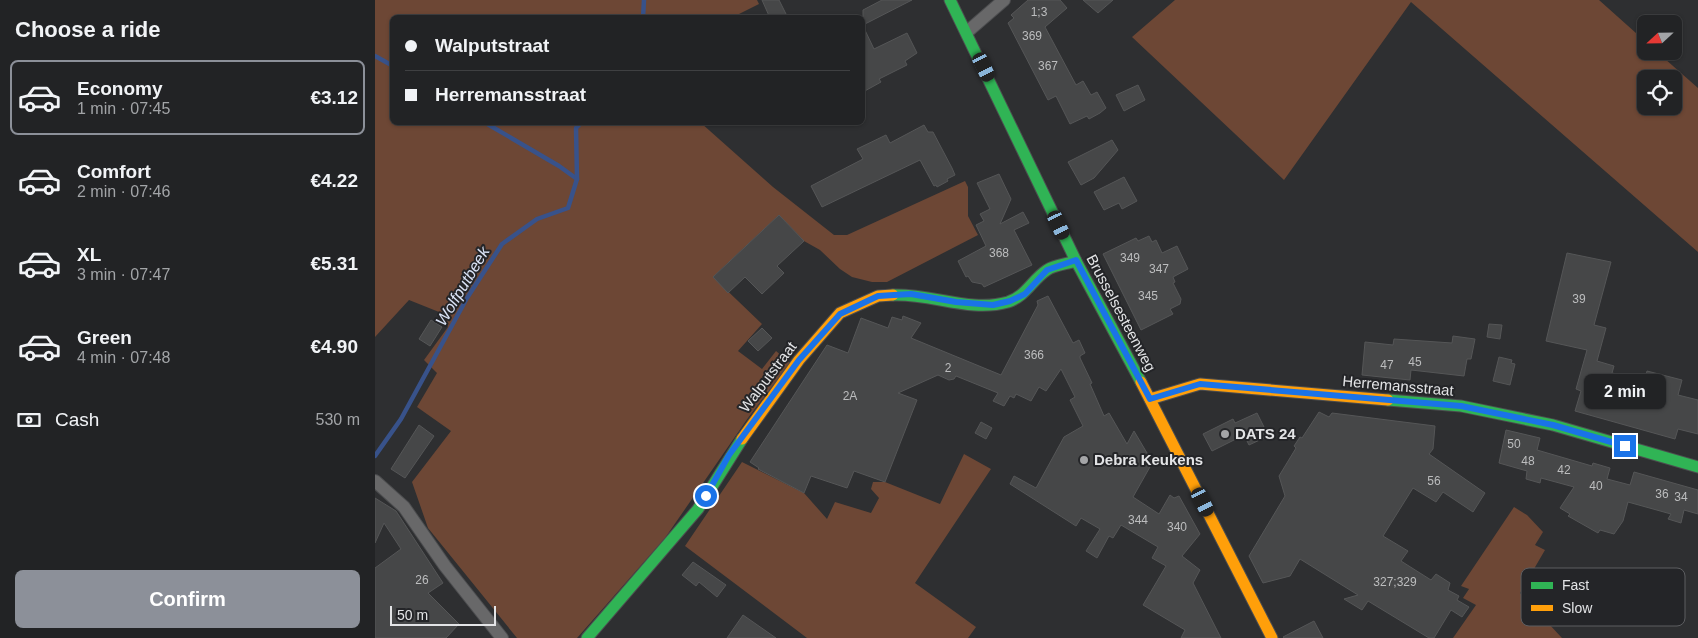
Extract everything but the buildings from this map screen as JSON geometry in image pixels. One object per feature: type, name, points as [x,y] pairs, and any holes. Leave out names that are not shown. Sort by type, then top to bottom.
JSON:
[{"type":"street","name":"Brusselsesteenweg","points":[[950,0],[1076,260],[1150,399],[1272,638]]},
{"type":"street","points":[[967,32],[1003,0]]},
{"type":"street","name":"Walputstraat","points":[[587,638],[698,509],[729,455],[799,360],[840,314],[878,296],[911,294],[956,302],[993,305],[1002,303],[1025,294],[1047,270],[1076,260]]},
{"type":"street","name":"Herremansstraat","points":[[1150,399],[1200,384],[1461,406],[1553,425],[1698,467]]},
{"type":"street","points":[[375,481],[404,507],[445,566],[502,638]]},
{"type":"shaded area","points":[[375,0],[757,0],[759,4],[737,15],[390,15],[390,125],[703,125],[773,187],[834,235],[847,235],[965,181],[968,187],[968,216],[978,235],[887,282],[872,282],[852,277],[840,269],[820,250],[804,241],[779,215],[713,277],[762,324],[738,351],[762,369],[776,351],[790,363],[748,418],[665,538],[577,638],[517,638],[428,528],[412,482],[451,431],[417,407],[437,373],[424,360],[448,327],[439,312],[409,300],[375,337]]},
{"type":"shaded area","points":[[1175,0],[1599,0],[1637,34],[1637,60],[1666,60],[1678,70],[1637,70],[1637,115],[1682,115],[1682,74],[1698,88],[1698,252],[1411,2],[1284,180],[1132,37]]},
{"type":"shaded area","points":[[964,454],[991,469],[915,583],[976,627],[968,638],[807,638],[685,546],[742,462],[804,493],[827,519],[835,502],[871,513],[879,498],[871,489],[873,482],[885,482],[940,504]]},
{"type":"shaded area","points":[[1514,507],[1527,515],[1543,532],[1535,545],[1545,550],[1535,568],[1521,568],[1521,626],[1551,626],[1562,638],[1453,638],[1476,605],[1463,598],[1469,589],[1461,586]]},
{"type":"waterway","name":"Wolfputbeek","points":[[643,15],[644,0]]},
{"type":"waterway","points":[[375,56],[390,64]]},
{"type":"waterway","points":[[489,125],[559,166],[577,179]]},
{"type":"waterway","name":"Wolfputbeek","points":[[375,456],[401,419],[467,298],[502,244],[537,219],[568,208],[577,179],[576,128],[579,125]]},
{"type":"traffic: fast","points":[[950,0],[1076,261],[1141,382]]},
{"type":"traffic: fast","points":[[893,295],[907,295],[965,304],[994,305],[1008,302],[1020,296],[1050,268],[1076,261]]},
{"type":"traffic: fast","points":[[1388,400],[1461,406],[1553,425],[1698,467]]},
{"type":"traffic: fast","points":[[587,638],[698,509],[742,439]]},
{"type":"traffic: slow","points":[[742,439],[799,360],[840,313],[878,296],[893,295]]},
{"type":"traffic: slow","points":[[1141,382],[1272,638]]},
{"type":"traffic: slow","points":[[1150,399],[1200,384],[1388,400]]},
{"type":"place","name":"DATS 24","points":[[1225,434]]},
{"type":"place","name":"Debra Keukens","points":[[1084,460]]},
{"type":"route","points":[[706,496],[729,455],[799,360],[840,314],[878,296],[894,295],[911,294],[956,302],[993,305],[1010,301],[1025,294],[1047,270],[1076,260],[1150,399],[1200,384],[1461,406],[1553,425],[1625,446]]}]
